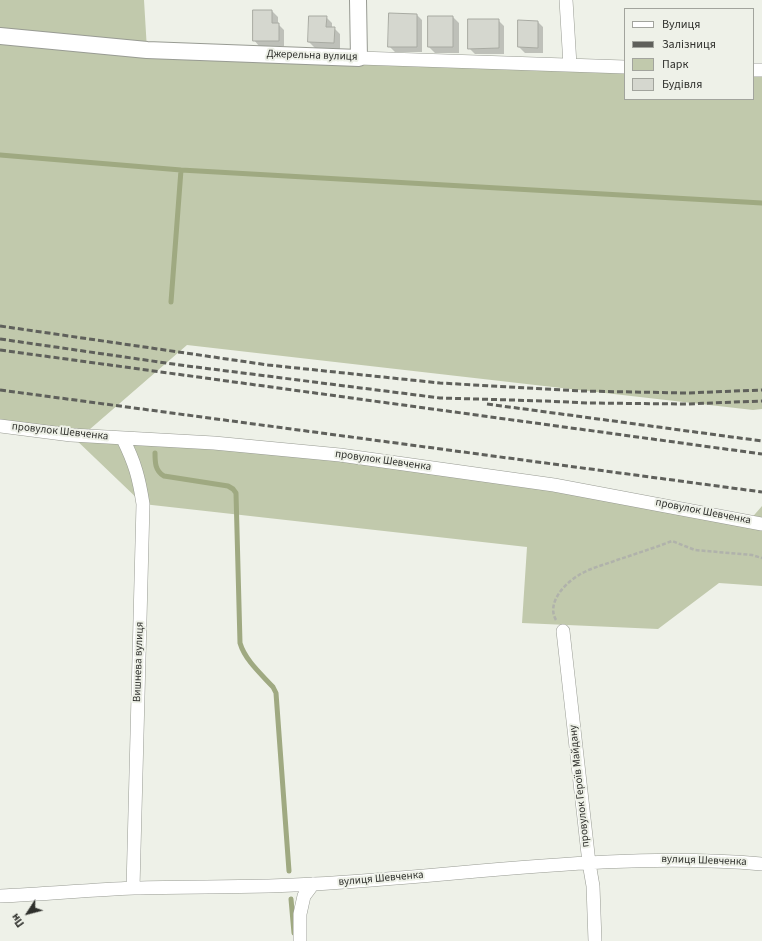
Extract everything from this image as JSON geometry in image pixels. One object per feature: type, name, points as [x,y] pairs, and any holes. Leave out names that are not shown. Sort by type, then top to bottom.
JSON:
[{"type":"street","points":[[358,0],[359,58]]},
{"type":"street","points":[[566,0],[570,65]]},
{"type":"street","name":"Джерельна вулиця","points":[[0,36],[147,50],[624,67]]},
{"type":"street","name":"провулок Шевченка","points":[[0,426],[71,435],[214,443],[340,455],[554,485],[762,524]]},
{"type":"street","name":"Вишнева вулиця","points":[[123,439],[139,477],[143,504],[133,888]]},
{"type":"street","name":"провулок Героїв Майдану","points":[[563,631],[588,863],[593,886],[595,941]]},
{"type":"street","name":"вулиця Шевченка","points":[[0,896],[133,888],[313,884],[634,860],[718,860],[762,864]]},
{"type":"street","points":[[300,941],[300,914],[304,896],[313,884]]},
{"type":"path","points":[[563,631],[555,617],[553,607],[559,594],[568,582],[580,574],[600,566],[672,541],[694,550],[752,555],[762,558]]},
{"type":"green space","points":[[0,0],[144,0],[147,50],[624,67],[624,100],[754,100],[754,70],[762,70],[762,409],[753,410],[187,345],[82,436],[340,455],[749,521],[762,506],[762,586],[719,583],[658,629],[522,623],[527,547],[143,504],[71,435],[0,425]]},
{"type":"building","points":[[253,10],[272,10],[272,23],[279,23],[279,41],[253,41]]},
{"type":"building","points":[[389,13],[417,14],[417,47],[388,47]]},
{"type":"building","points":[[309,16],[327,16],[326,27],[335,27],[334,43],[308,42]]},
{"type":"building","points":[[428,16],[453,16],[453,47],[428,47]]},
{"type":"building","points":[[468,19],[499,19],[499,48],[468,49]]},
{"type":"building","points":[[518,20],[538,21],[538,48],[518,47]]},
{"type":"waterway","points":[[0,155],[181,170],[762,203]]},
{"type":"waterway","points":[[171,302],[181,170]]},
{"type":"waterway","points":[[155,453],[155,463],[157,469],[164,476],[228,486],[236,493],[240,643],[249,661],[273,687],[276,693],[289,871]]},
{"type":"waterway","points":[[291,899],[294,933]]},
{"type":"railway","points":[[0,326],[268,365],[440,383],[581,391],[686,393],[762,390]]},
{"type":"railway","points":[[0,339],[180,365],[440,398],[587,403],[686,404],[762,401]]},
{"type":"railway","points":[[0,350],[762,454]]},
{"type":"railway","points":[[0,390],[762,492]]},
{"type":"railway","points":[[487,404],[762,441]]}]
